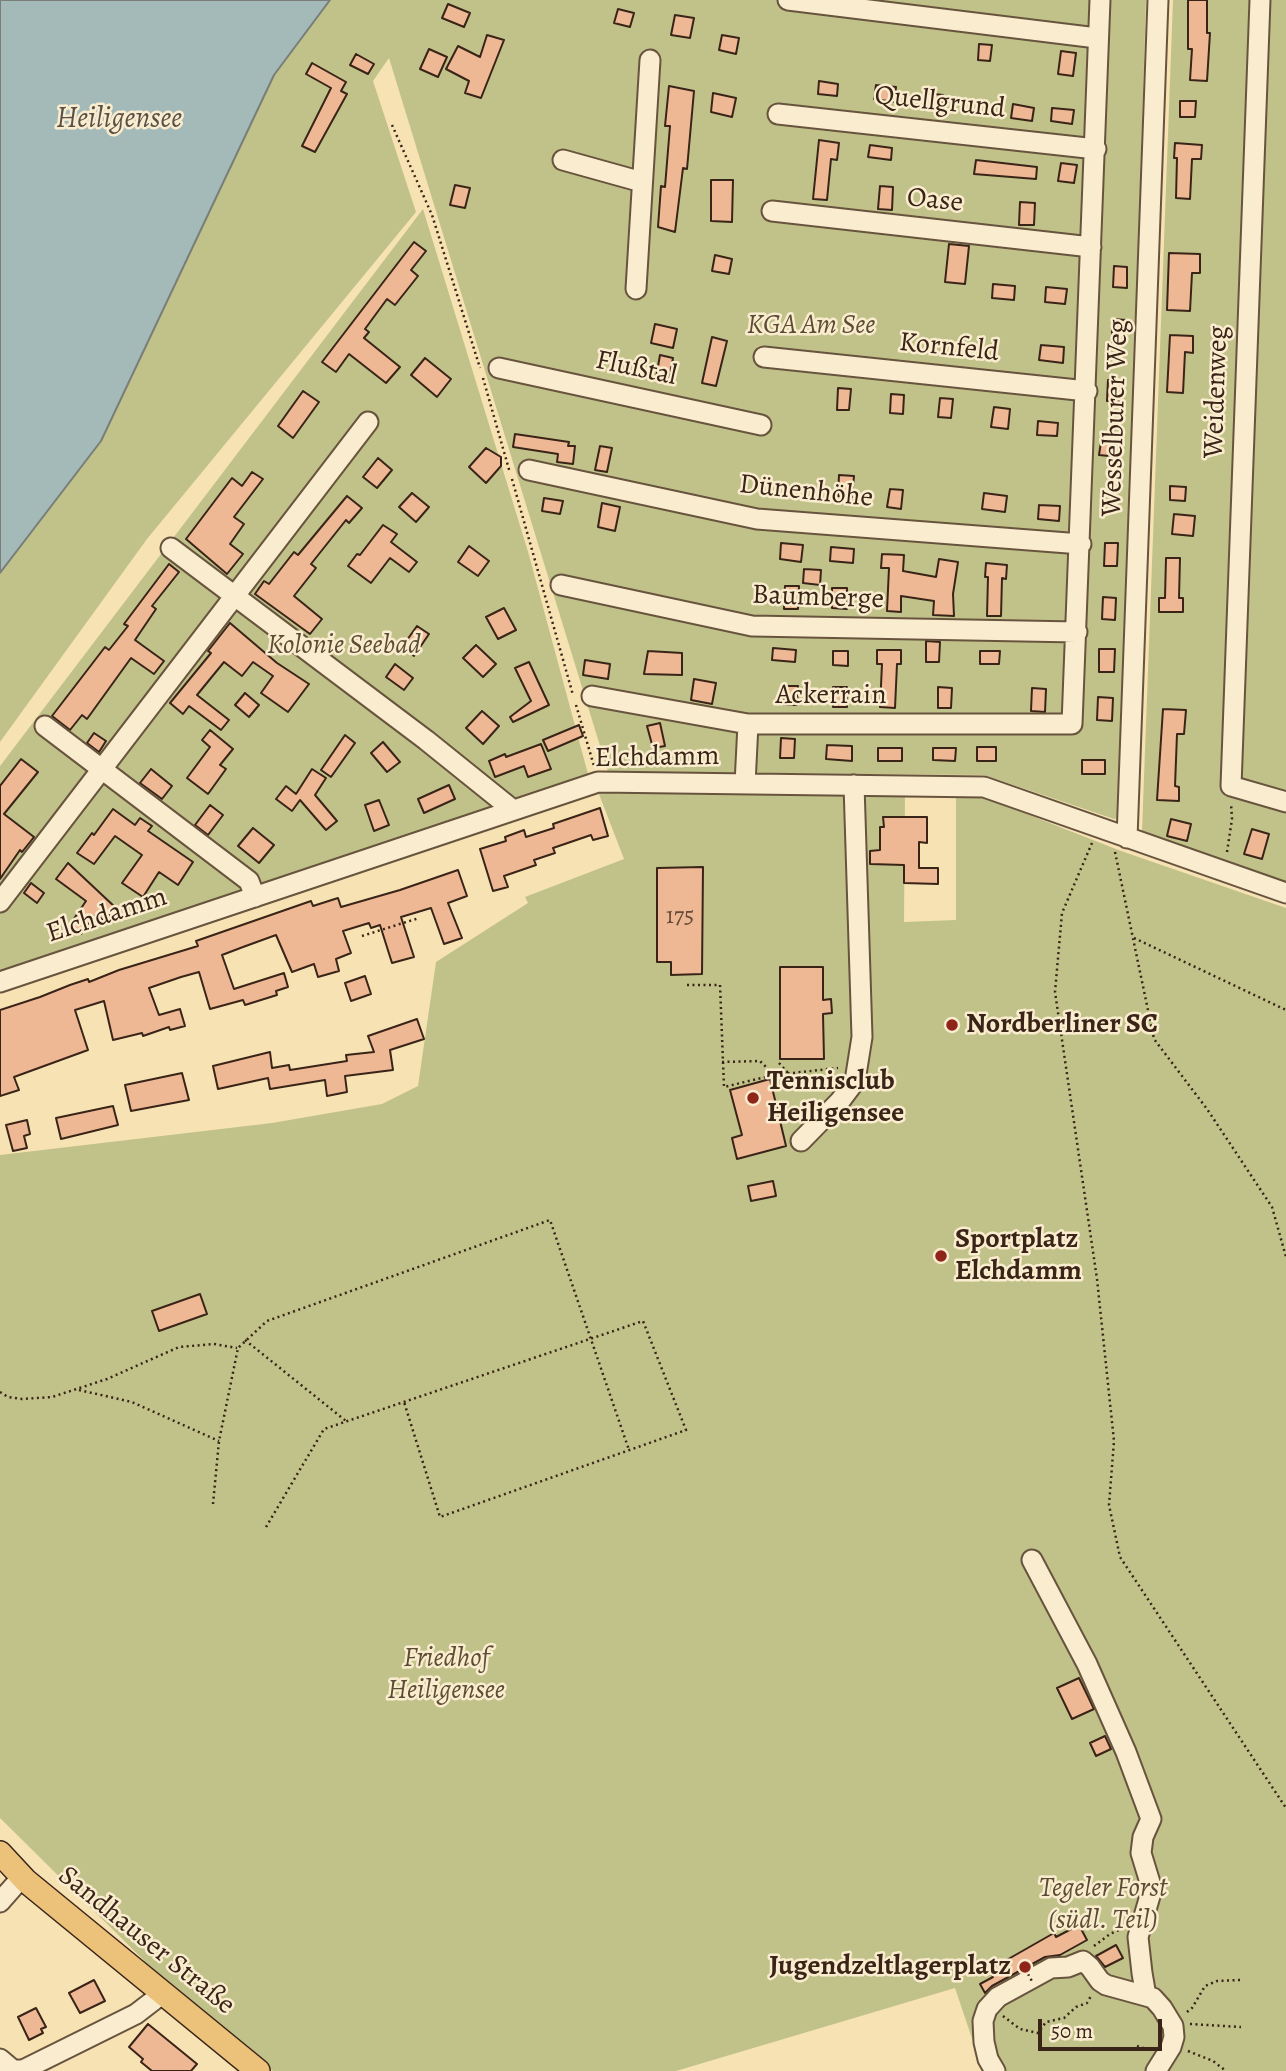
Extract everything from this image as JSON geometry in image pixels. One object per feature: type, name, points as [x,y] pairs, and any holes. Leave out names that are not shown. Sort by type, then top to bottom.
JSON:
[{"type":"main road","name":"Sandhauser Straße","points":[[0,1853],[22,1877],[258,2071]]},
{"type":"street","points":[[788,0],[1097,38]]},
{"type":"street","points":[[1077,632],[1100,0]]},
{"type":"street","name":"Wesselburer Weg","points":[[1112,832],[1158,0]]},
{"type":"street","name":"Weidenweg","points":[[1231,786],[1260,0]]},
{"type":"street","points":[[636,289],[650,60]]},
{"type":"street","name":"Quellgrund","points":[[778,114],[1096,149]]},
{"type":"street","points":[[563,160],[642,182]]},
{"type":"street","name":"Oase","points":[[772,211],[1091,247]]},
{"type":"street","name":"Kornfeld","points":[[764,357],[1087,391]]},
{"type":"street","name":"Flußtal","points":[[499,368],[761,425]]},
{"type":"street","points":[[0,902],[368,422]]},
{"type":"street","name":"Dünenhöhe","points":[[529,470],[757,519],[1081,544]]},
{"type":"street","points":[[171,548],[426,740],[513,810]]},
{"type":"street","name":"Baumberge","points":[[561,585],[752,626],[1077,632]]},
{"type":"street","name":"Ackerrain","points":[[592,696],[748,724],[1072,724],[1077,632]]},
{"type":"street","points":[[745,784],[748,724]]},
{"type":"street","points":[[45,726],[249,881],[256,897]]},
{"type":"street","name":"Elchdamm","points":[[0,982],[598,782],[984,787],[1286,893]]},
{"type":"street","points":[[801,1141],[840,1101],[855,1081],[862,1037],[854,786]]},
{"type":"street","points":[[1231,786],[1286,802]]},
{"type":"street","points":[[1032,1560],[1087,1664],[1149,1811],[1151,1819],[1143,1837],[1142,1853],[1152,1889],[1138,1937],[1146,1996]]},
{"type":"street","points":[[0,1902],[22,1877]]},
{"type":"street","points":[[995,2071],[985,2050],[983,2031],[985,2015],[992,2001],[1051,1968],[1068,1968],[1080,1961],[1087,1963],[1100,1981],[1153,1998],[1176,2025],[1171,2047],[1156,2071]]},
{"type":"street","points":[[0,2059],[13,2070],[23,2070],[136,2014],[162,1993]]},
{"type":"path","points":[[392,125],[421,190]]},
{"type":"path","points":[[532,556],[598,782]]},
{"type":"path","points":[[1224,871],[1232,819],[1231,786]]},
{"type":"path","points":[[1112,832],[1154,1039],[1207,1109],[1272,1207],[1286,1257]]},
{"type":"path","points":[[1112,832],[1062,913],[1055,992],[1097,1279],[1113,1428],[1109,1505],[1120,1557],[1286,1808]]},
{"type":"path","points":[[362,936],[419,918]]},
{"type":"path","points":[[1133,938],[1286,1010]]},
{"type":"path","points":[[687,985],[720,985],[724,1087],[774,1075],[857,1066]]},
{"type":"path","points":[[722,1062],[760,1061],[774,1075]]},
{"type":"path","points":[[779,1063],[788,1073]]},
{"type":"path","points":[[213,1504],[219,1441],[238,1348],[267,1321],[550,1220],[629,1450]]},
{"type":"path","points":[[265,1527],[324,1429],[643,1321],[686,1430],[440,1517],[404,1402]]},
{"type":"path","points":[[245,1340],[346,1421]]},
{"type":"path","points":[[0,1392],[8,1397],[22,1399],[52,1397],[79,1390],[178,1347],[214,1344],[238,1348]]},
{"type":"path","points":[[79,1390],[132,1402],[219,1441]]},
{"type":"path","points":[[1080,1961],[1110,1934],[1143,1920]]},
{"type":"path","points":[[1028,1974],[1033,1983]]},
{"type":"path","points":[[1176,2025],[1192,2008],[1205,1986],[1217,1981],[1240,1980]]},
{"type":"path","points":[[1001,2014],[1020,2029],[1038,2032],[1046,2022],[1064,2018],[1076,2007],[1087,2003],[1100,1981]]},
{"type":"path","points":[[1176,2025],[1241,2027]]},
{"type":"path","points":[[1171,2047],[1205,2057],[1226,2071]]},
{"type":"green space","name":"KGA Am See","points":[[330,0],[1146,0],[1120,818],[1114,819],[984,775],[608,772],[389,58],[373,81],[416,212],[147,539],[0,742],[0,573],[101,441],[274,75]]},
{"type":"green space","points":[[1173,0],[1286,0],[1286,885],[1142,831]]},
{"type":"green space","name":"Kolonie Seebad","points":[[423,209],[529,555],[588,774],[0,971],[0,766]]},
{"type":"green space","points":[[597,789],[905,794],[904,922],[956,920],[956,795],[986,798],[1121,851],[1286,908],[1286,2071],[983,2071],[955,1988],[676,2071],[273,2071],[183,1999],[0,1818],[0,1155],[272,1123],[382,1104],[418,1086],[436,962],[528,903],[525,897],[624,859]]},
{"type":"water","name":"Heiligensee","points":[[0,0],[330,0],[274,75],[101,441],[0,573]]},
{"type":"building","points":[[1188,0],[1207,0],[1207,33],[1210,33],[1207,81],[1190,80],[1192,49],[1188,49]]},
{"type":"building","points":[[448,4],[470,13],[464,27],[442,18]]},
{"type":"building","points":[[618,9],[634,13],[630,27],[614,23]]},
{"type":"building","points":[[675,15],[694,18],[690,38],[671,35]]},
{"type":"building","points":[[487,35],[504,40],[481,98],[465,93],[469,81],[446,69],[458,46],[480,57]]},
{"type":"building","points":[[722,35],[739,38],[736,54],[719,50]]},
{"type":"building","points":[[979,44],[992,45],[990,61],[978,60]]},
{"type":"building","points":[[429,49],[447,57],[438,77],[420,69]]},
{"type":"building","points":[[1061,51],[1076,53],[1073,76],[1058,74]]},
{"type":"building","points":[[356,54],[374,64],[368,74],[350,65]]},
{"type":"building","points":[[312,63],[346,82],[341,91],[347,94],[315,152],[302,146],[331,88],[306,74]]},
{"type":"building","points":[[819,81],[838,84],[837,96],[818,94]]},
{"type":"building","points":[[876,85],[896,87],[894,102],[874,99]]},
{"type":"building","points":[[669,86],[694,91],[687,169],[683,168],[675,232],[658,227],[661,186],[665,187],[670,126],[665,126]]},
{"type":"building","points":[[713,93],[736,98],[732,117],[711,112]]},
{"type":"building","points":[[925,93],[943,95],[941,109],[923,107]]},
{"type":"building","points":[[1180,101],[1196,101],[1195,117],[1180,117]]},
{"type":"building","points":[[1013,104],[1034,108],[1032,121],[1011,118]]},
{"type":"building","points":[[1052,108],[1074,110],[1072,124],[1051,121]]},
{"type":"building","points":[[819,140],[839,143],[837,160],[831,159],[827,200],[813,199]]},
{"type":"building","points":[[1175,143],[1202,145],[1201,159],[1192,159],[1190,199],[1176,198]]},
{"type":"building","points":[[870,145],[892,148],[891,160],[868,157]]},
{"type":"building","points":[[976,160],[1037,167],[1036,179],[974,174]]},
{"type":"building","points":[[1061,163],[1077,165],[1074,183],[1058,181]]},
{"type":"building","points":[[711,180],[733,180],[732,222],[711,221]]},
{"type":"building","points":[[455,185],[470,188],[465,208],[450,205]]},
{"type":"building","points":[[880,186],[893,187],[892,210],[878,209]]},
{"type":"building","points":[[1020,202],[1035,203],[1034,225],[1019,225]]},
{"type":"building","points":[[414,242],[426,251],[411,270],[418,276],[395,305],[387,299],[365,329],[369,332],[364,338],[400,367],[386,383],[349,354],[336,372],[322,362]]},
{"type":"building","points":[[949,244],[969,246],[965,284],[945,282]]},
{"type":"building","points":[[1169,253],[1200,254],[1200,273],[1192,273],[1190,311],[1167,310]]},
{"type":"building","points":[[715,255],[732,259],[729,274],[712,271]]},
{"type":"building","points":[[1114,266],[1127,267],[1127,288],[1113,287]]},
{"type":"building","points":[[993,284],[1015,286],[1014,300],[992,298]]},
{"type":"building","points":[[1046,287],[1067,289],[1065,304],[1045,302]]},
{"type":"building","points":[[1112,319],[1126,320],[1125,342],[1112,342]]},
{"type":"building","points":[[655,324],[677,329],[673,348],[651,343]]},
{"type":"building","points":[[1170,335],[1193,336],[1193,353],[1185,352],[1183,393],[1167,392]]},
{"type":"building","points":[[712,337],[727,341],[716,386],[702,383]]},
{"type":"building","points":[[1041,345],[1064,347],[1063,363],[1039,360]]},
{"type":"building","points":[[660,355],[673,358],[669,380],[656,378]]},
{"type":"building","points":[[425,358],[451,379],[437,397],[411,375]]},
{"type":"building","points":[[1108,380],[1122,381],[1122,402],[1107,401]]},
{"type":"building","points":[[838,388],[851,389],[849,410],[837,410]]},
{"type":"building","points":[[303,391],[319,402],[293,438],[278,426]]},
{"type":"building","points":[[891,394],[904,395],[903,414],[890,413]]},
{"type":"building","points":[[940,398],[953,399],[951,418],[938,417]]},
{"type":"building","points":[[994,407],[1010,409],[1008,429],[991,427]]},
{"type":"building","points":[[1038,421],[1058,423],[1057,436],[1037,435]]},
{"type":"building","points":[[515,434],[569,442],[568,446],[575,446],[573,464],[557,462],[558,454],[513,447]]},
{"type":"building","points":[[1101,442],[1121,444],[1119,457],[1099,455]]},
{"type":"building","points":[[600,446],[612,448],[607,472],[595,470]]},
{"type":"building","points":[[486,448],[501,457],[501,466],[486,483],[469,467]]},
{"type":"building","points":[[378,458],[392,470],[377,488],[363,477]]},
{"type":"building","points":[[252,472],[263,479],[234,517],[244,524],[230,544],[243,554],[227,574],[186,539],[232,478],[242,486]]},
{"type":"building","points":[[839,475],[854,476],[852,497],[838,496]]},
{"type":"building","points":[[1170,486],[1186,487],[1185,501],[1170,500]]},
{"type":"building","points":[[890,489],[903,490],[901,509],[887,507]]},
{"type":"building","points":[[412,493],[429,507],[416,522],[399,507]]},
{"type":"building","points":[[984,493],[1007,496],[1005,512],[982,509]]},
{"type":"building","points":[[347,496],[362,508],[349,523],[346,520],[311,564],[316,568],[294,596],[322,619],[310,634],[255,594],[264,581],[269,584],[294,552],[298,555]]},
{"type":"building","points":[[544,498],[563,501],[560,514],[542,511]]},
{"type":"building","points":[[602,503],[620,507],[615,531],[598,527]]},
{"type":"building","points":[[1039,505],[1060,506],[1059,521],[1038,519]]},
{"type":"building","points":[[1174,514],[1195,516],[1193,536],[1172,534]]},
{"type":"building","points":[[383,525],[397,534],[391,542],[417,562],[409,572],[390,558],[371,583],[348,566]]},
{"type":"building","points":[[781,543],[803,545],[801,562],[780,559]]},
{"type":"building","points":[[1105,543],[1118,543],[1117,566],[1104,566]]},
{"type":"building","points":[[469,546],[489,561],[478,576],[458,562]]},
{"type":"building","points":[[831,547],[854,549],[853,563],[830,561]]},
{"type":"building","points":[[882,554],[904,555],[903,571],[936,577],[939,559],[958,562],[953,594],[954,616],[933,615],[934,601],[901,596],[901,612],[887,611],[889,568],[881,568]]},
{"type":"building","points":[[1166,558],[1180,558],[1179,598],[1183,598],[1183,612],[1159,612],[1159,598],[1165,598]]},
{"type":"building","points":[[986,563],[1007,565],[1006,579],[1002,578],[1001,616],[987,616]]},
{"type":"building","points":[[169,564],[179,572],[152,606],[156,609],[135,640],[164,661],[154,674],[131,658],[87,719],[82,715],[70,730],[52,716],[105,647],[109,650],[128,626],[124,624]]},
{"type":"building","points":[[804,569],[821,570],[820,585],[803,583]]},
{"type":"building","points":[[785,586],[799,586],[798,609],[784,609]]},
{"type":"building","points":[[832,588],[847,588],[847,609],[832,608]]},
{"type":"building","points":[[1103,597],[1116,598],[1115,620],[1102,619]]},
{"type":"building","points":[[504,608],[516,630],[498,639],[486,617]]},
{"type":"building","points":[[230,623],[277,663],[309,684],[288,712],[261,693],[273,676],[253,662],[242,676],[224,662],[197,695],[229,720],[221,730],[189,706],[183,714],[170,703],[211,653],[208,651]]},
{"type":"building","points":[[417,626],[429,634],[414,656],[402,647]]},
{"type":"building","points":[[926,641],[940,642],[939,662],[926,662]]},
{"type":"building","points":[[476,645],[496,664],[483,677],[463,658]]},
{"type":"building","points":[[773,648],[796,650],[795,662],[772,660]]},
{"type":"building","points":[[1099,649],[1115,649],[1114,672],[1099,672]]},
{"type":"building","points":[[877,650],[901,650],[901,664],[897,664],[895,708],[880,707],[882,664],[877,664]]},
{"type":"building","points":[[648,651],[682,653],[682,675],[644,674]]},
{"type":"building","points":[[833,651],[848,651],[848,666],[833,665]]},
{"type":"building","points":[[980,651],[1000,651],[999,664],[980,664]]},
{"type":"building","points":[[585,660],[610,664],[608,679],[583,675]]},
{"type":"building","points":[[529,662],[549,705],[513,722],[510,717],[531,701],[515,668]]},
{"type":"building","points":[[395,664],[413,678],[404,690],[386,677]]},
{"type":"building","points":[[694,679],[716,683],[712,704],[691,700]]},
{"type":"building","points":[[784,686],[798,686],[797,705],[784,705]]},
{"type":"building","points":[[833,687],[847,687],[847,707],[833,707]]},
{"type":"building","points":[[938,687],[952,688],[951,708],[938,708]]},
{"type":"building","points":[[1032,688],[1046,689],[1045,712],[1031,711]]},
{"type":"building","points":[[245,693],[259,705],[249,717],[235,705]]},
{"type":"building","points":[[1098,697],[1113,698],[1112,721],[1097,720]]},
{"type":"building","points":[[1163,709],[1186,710],[1184,734],[1177,734],[1175,786],[1179,787],[1179,801],[1157,800]]},
{"type":"building","points":[[482,711],[499,726],[483,744],[466,728]]},
{"type":"building","points":[[660,723],[665,746],[653,748],[647,726]]},
{"type":"building","points":[[579,725],[583,736],[548,751],[543,740]]},
{"type":"building","points":[[210,730],[233,749],[220,765],[226,769],[208,794],[187,778],[210,747],[202,740]]},
{"type":"building","points":[[94,733],[106,741],[99,752],[87,743]]},
{"type":"building","points":[[345,735],[355,743],[331,777],[321,770]]},
{"type":"building","points":[[781,738],[795,739],[794,758],[780,758]]},
{"type":"building","points":[[383,742],[400,762],[387,772],[371,753]]},
{"type":"building","points":[[541,744],[551,769],[528,777],[524,766],[495,777],[489,761]]},
{"type":"building","points":[[827,745],[852,746],[852,761],[826,759]]},
{"type":"building","points":[[977,747],[996,747],[996,761],[977,761]]},
{"type":"building","points":[[878,748],[902,748],[902,761],[878,761]]},
{"type":"building","points":[[933,748],[956,748],[955,761],[933,760]]},
{"type":"building","points":[[21,759],[38,772],[4,814],[34,837],[22,852],[20,850],[0,879],[0,786]]},
{"type":"building","points":[[1082,760],[1105,760],[1105,774],[1082,774]]},
{"type":"building","points":[[151,769],[172,786],[162,799],[140,783]]},
{"type":"building","points":[[312,769],[326,778],[315,795],[337,821],[326,830],[300,800],[292,811],[276,799],[286,786],[296,794]]},
{"type":"building","points":[[449,785],[455,799],[424,813],[418,799]]},
{"type":"building","points":[[379,800],[389,825],[374,831],[365,805]]},
{"type":"building","points":[[210,805],[223,815],[208,835],[195,825]]},
{"type":"building","points":[[600,808],[608,836],[593,840],[591,835],[553,848],[555,853],[534,860],[536,865],[504,876],[508,887],[493,891],[480,849],[506,841],[505,837],[524,830],[526,837],[554,828],[553,824]]},
{"type":"building","points":[[113,809],[135,825],[140,818],[152,826],[148,831],[193,862],[178,885],[159,872],[143,897],[122,883],[142,855],[115,836],[94,864],[77,853]]},
{"type":"building","points":[[883,817],[927,817],[927,843],[919,842],[919,868],[938,868],[938,884],[904,883],[904,865],[870,864],[870,851],[880,850]]},
{"type":"building","points":[[1171,819],[1191,824],[1187,841],[1167,836]]},
{"type":"building","points":[[253,828],[274,845],[259,863],[238,846]]},
{"type":"building","points":[[1252,829],[1269,834],[1262,859],[1244,854]]},
{"type":"building","points":[[68,863],[116,908],[104,921],[96,914],[81,934],[69,926],[86,901],[56,879]]},
{"type":"building","points":[[703,867],[702,974],[671,975],[671,962],[657,962],[657,868]]},
{"type":"building","points":[[458,870],[467,896],[448,903],[462,938],[444,944],[431,908],[401,917],[414,957],[392,963],[380,925],[371,928],[369,923],[343,931],[351,953],[336,959],[339,971],[318,977],[314,964],[292,972],[276,935],[222,955],[234,989],[284,973],[288,987],[276,991],[277,995],[245,1005],[243,1000],[210,1009],[199,972],[149,988],[159,1015],[180,1009],[185,1026],[113,1040],[104,1001],[75,1010],[88,1050],[14,1077],[19,1090],[0,1096],[0,1010],[88,979],[89,982],[198,946],[196,941],[311,901],[313,906],[338,898],[341,907]]},
{"type":"building","points":[[31,883],[44,893],[37,903],[24,893]]},
{"type":"building","points":[[780,967],[823,967],[823,1000],[831,999],[832,1013],[823,1014],[824,1059],[780,1059]]},
{"type":"building","points":[[365,976],[371,994],[351,1001],[345,983]]},
{"type":"building","points":[[417,1019],[424,1039],[390,1050],[393,1070],[345,1076],[347,1092],[327,1096],[325,1080],[270,1089],[268,1078],[218,1089],[213,1066],[270,1052],[272,1068],[289,1065],[290,1070],[347,1061],[346,1055],[374,1052],[368,1036]]},
{"type":"building","points":[[182,1073],[189,1100],[131,1111],[125,1085]]},
{"type":"building","points":[[770,1079],[786,1146],[737,1159],[732,1138],[742,1135],[730,1090]]},
{"type":"building","points":[[113,1106],[118,1125],[61,1139],[56,1118]]},
{"type":"building","points":[[27,1120],[30,1134],[24,1136],[27,1148],[13,1151],[6,1125]]},
{"type":"building","points":[[773,1181],[776,1196],[751,1201],[748,1186]]},
{"type":"building","points":[[200,1294],[207,1314],[159,1331],[152,1311]]},
{"type":"building","points":[[1079,1678],[1094,1709],[1072,1719],[1057,1688]]},
{"type":"building","points":[[1105,1736],[1111,1749],[1096,1756],[1090,1743]]},
{"type":"building","points":[[1079,1925],[1087,1940],[1060,1955],[1045,1957],[992,1986],[985,1993],[980,1984],[993,1977],[989,1970],[1054,1933],[1056,1937]]},
{"type":"building","points":[[1116,1945],[1123,1958],[1105,1967],[1096,1956]]},
{"type":"building","points":[[94,1980],[105,2001],[80,2013],[69,1993]]},
{"type":"building","points":[[36,2008],[46,2027],[41,2029],[43,2033],[29,2040],[18,2017]]},
{"type":"building","points":[[148,2024],[197,2064],[191,2071],[152,2071],[141,2062],[143,2059],[129,2047]]},
{"type":"place","name":"Nordberliner SC","points":[[952,1025]]},
{"type":"place","name":"Tennisclub Heiligensee","points":[[753,1098]]},
{"type":"place","name":"Sportplatz Elchdamm","points":[[941,1256]]},
{"type":"place","name":"Jugendzeltlagerplatz","points":[[1025,1967]]},
{"type":"park label","name":"Friedhof Heiligensee","points":[[446,1675]]},
{"type":"park label","name":"Tegeler Forst (südl. Teil)","points":[[1103,1905]]}]
